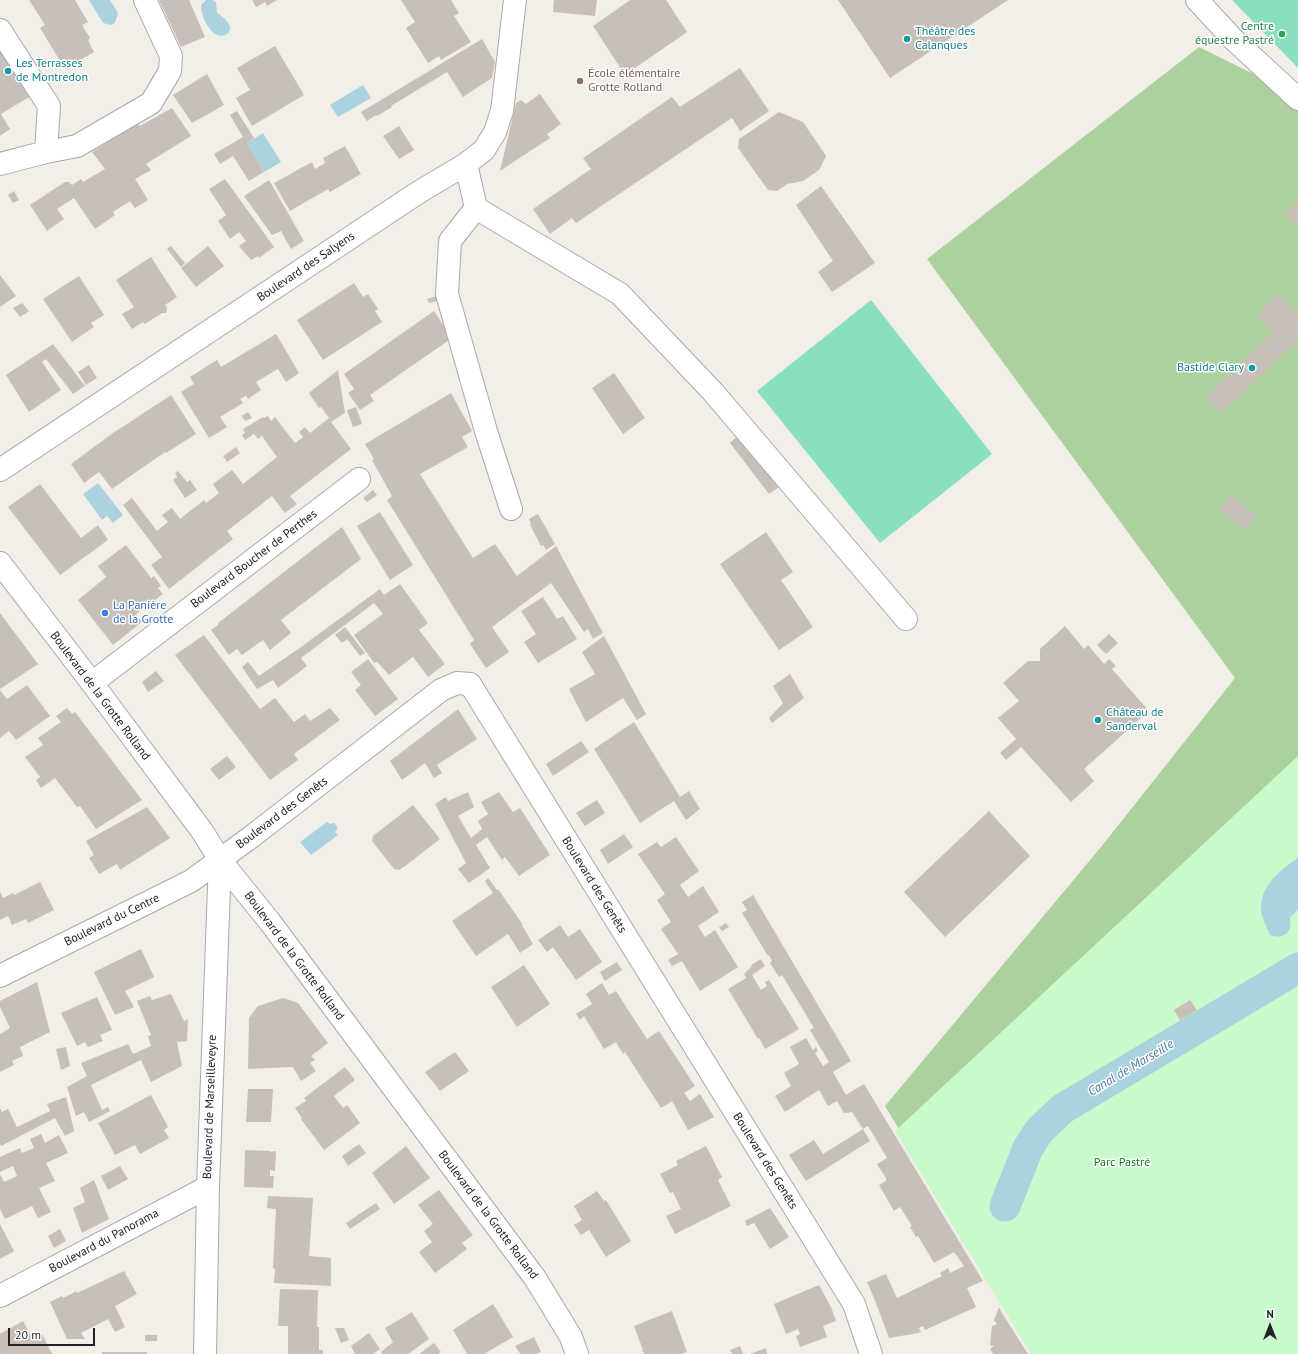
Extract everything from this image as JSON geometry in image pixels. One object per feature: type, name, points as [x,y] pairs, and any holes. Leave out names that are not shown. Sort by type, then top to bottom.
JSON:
[{"type":"street","points":[[0,164],[46,152],[77,146],[151,103],[170,71],[171,56],[145,0]]},
{"type":"street","name":"Boulevard des Salyens","points":[[0,470],[419,192],[466,164],[484,150],[495,132],[502,111],[516,0]]},
{"type":"street","points":[[1198,0],[1233,39],[1298,99]]},
{"type":"street","points":[[0,30],[49,106],[46,152]]},
{"type":"street","points":[[466,164],[476,208],[620,294],[713,392],[906,619]]},
{"type":"street","points":[[476,208],[450,241],[447,294],[484,424],[511,509]]},
{"type":"street","name":"Boulevard Boucher de Perthes","points":[[92,683],[359,479]]},
{"type":"street","name":"Boulevard de la Grotte Rolland","points":[[0,563],[92,683],[202,831],[220,860],[270,922],[535,1278],[571,1337],[577,1354]]},
{"type":"street","name":"Boulevard des Genêts","points":[[220,860],[441,690],[457,683],[470,684],[854,1304],[871,1354]]},
{"type":"street","name":"Boulevard du Centre","points":[[0,976],[191,881],[220,860]]},
{"type":"street","name":"Boulevard de Marseilleveyre","points":[[205,1354],[208,1187],[220,860]]},
{"type":"street","name":"Boulevard du Panorama","points":[[0,1296],[208,1187]]},
{"type":"green space","name":"Centre équestre Pastré","points":[[1232,0],[1298,0],[1298,68]]},
{"type":"green space","points":[[1199,47],[1298,96],[1298,1354],[1034,1354],[885,1106],[1101,847],[1235,678],[927,259]]},
{"type":"green space","points":[[871,300],[992,454],[880,543],[757,391]]},
{"type":"green space","name":"Parc Pastré","points":[[1298,756],[1298,1354],[1031,1354],[895,1131]]},
{"type":"water","points":[[89,0],[110,0],[118,13],[115,23],[111,25],[103,23]]},
{"type":"water","points":[[206,0],[213,0],[216,2],[217,12],[227,21],[230,27],[227,34],[222,36],[216,35],[206,24],[201,5]]},
{"type":"water","points":[[363,85],[371,98],[338,117],[330,105]]},
{"type":"water","points":[[263,133],[281,162],[264,172],[247,143]]},
{"type":"water","points":[[98,483],[123,515],[113,523],[107,516],[102,520],[83,494]]},
{"type":"water","points":[[327,822],[330,824],[334,823],[337,826],[335,832],[338,835],[311,855],[300,842]]},
{"type":"water","points":[[1298,858],[1298,910],[1290,917],[1290,927],[1287,933],[1279,936],[1270,935],[1262,915],[1261,906],[1263,897],[1266,889],[1277,874]]},
{"type":"building","points":[[29,0],[75,0],[88,22],[82,25],[90,38],[88,40],[94,52],[65,69],[40,28],[45,25]]},
{"type":"building","points":[[159,0],[189,0],[205,37],[181,47]]},
{"type":"building","points":[[252,0],[277,0],[267,6],[265,2],[256,7]]},
{"type":"building","points":[[401,0],[451,0],[459,13],[454,16],[471,42],[441,60],[439,56],[428,63],[406,28],[415,22]]},
{"type":"building","points":[[554,0],[597,0],[595,16],[553,12]]},
{"type":"building","points":[[630,0],[666,0],[687,32],[625,75],[593,26]]},
{"type":"building","name":"Théâtre des Calanques","points":[[838,0],[1008,0],[890,78]]},
{"type":"building","points":[[482,39],[495,62],[492,78],[463,97],[447,72],[367,121],[361,112]]},
{"type":"building","name":"Les Terrasses de Montredon","points":[[0,46],[31,96],[1,114],[10,129],[0,136]]},
{"type":"building","points":[[275,46],[304,95],[252,126],[236,98],[250,90],[237,68]]},
{"type":"building","points":[[740,68],[769,111],[740,131],[732,118],[576,223],[572,218],[550,234],[533,209],[591,169],[583,158],[672,97],[680,107]]},
{"type":"building","points":[[207,74],[224,105],[192,123],[173,95]]},
{"type":"building","points":[[540,94],[561,124],[547,134],[550,138],[500,171],[516,103],[521,100],[526,104]]},
{"type":"building","points":[[172,108],[191,136],[146,164],[151,170],[135,179],[148,200],[135,208],[130,201],[113,212],[115,215],[95,229],[74,198],[57,209],[64,219],[47,231],[30,205],[65,182],[69,182],[72,185],[81,179],[83,182],[105,169],[92,152],[137,124],[140,126]]},
{"type":"building","points":[[237,111],[254,138],[247,143],[264,172],[249,181],[233,156],[220,164],[214,154],[243,137],[230,115]]},
{"type":"building","points":[[779,112],[803,122],[826,156],[819,170],[803,181],[787,184],[777,191],[768,190],[738,148],[739,139]]},
{"type":"building","points":[[399,126],[414,150],[399,159],[383,136]]},
{"type":"building","points":[[345,146],[361,174],[330,192],[328,189],[290,211],[274,183],[312,162],[315,169],[325,163],[323,158]]},
{"type":"building","points":[[225,179],[274,247],[259,258],[258,256],[251,260],[239,246],[246,241],[239,232],[230,239],[218,221],[226,215],[209,189]]},
{"type":"building","points":[[269,180],[304,241],[291,249],[281,231],[272,235],[244,196]]},
{"type":"building","points":[[821,186],[875,263],[832,292],[818,272],[833,261],[796,205]]},
{"type":"building","points":[[14,191],[19,200],[13,203],[8,195]]},
{"type":"building","points":[[1298,201],[1298,227],[1284,214]]},
{"type":"building","points":[[171,246],[185,263],[181,267],[167,249]]},
{"type":"building","points":[[208,246],[224,266],[196,287],[181,268]]},
{"type":"building","points":[[151,257],[177,297],[165,305],[167,308],[166,313],[162,313],[145,324],[143,322],[132,329],[122,314],[134,307],[116,280]]},
{"type":"building","points":[[0,275],[16,296],[0,307]]},
{"type":"building","points":[[79,276],[104,315],[91,323],[94,327],[72,342],[43,299]]},
{"type":"building","points":[[354,283],[363,297],[368,294],[378,309],[375,311],[382,322],[323,360],[297,320]]},
{"type":"building","name":"Bastide Clary","points":[[1278,294],[1298,314],[1298,340],[1222,413],[1206,397],[1273,332],[1257,314]]},
{"type":"building","points":[[440,295],[441,300],[429,303],[427,299]]},
{"type":"building","points":[[22,303],[29,311],[20,317],[13,308]]},
{"type":"building","points":[[434,311],[452,338],[370,395],[374,401],[360,410],[348,393],[354,389],[344,374]]},
{"type":"building","points":[[276,334],[299,373],[286,382],[278,369],[256,382],[261,390],[248,399],[246,396],[240,399],[243,403],[220,417],[227,427],[209,438],[181,392],[194,384],[190,377],[217,360],[221,367]]},
{"type":"building","points":[[53,344],[85,386],[73,394],[46,359],[42,362],[61,390],[29,412],[6,375]]},
{"type":"building","points":[[89,365],[97,378],[86,385],[78,372]]},
{"type":"building","points":[[338,370],[345,413],[331,422],[351,449],[290,496],[297,504],[285,513],[272,496],[227,531],[233,539],[169,589],[151,565],[162,557],[123,505],[132,498],[157,531],[168,522],[162,515],[172,508],[180,519],[204,500],[206,503],[219,493],[213,484],[232,470],[243,484],[277,457],[262,436],[258,439],[254,434],[245,440],[242,435],[245,433],[243,429],[263,417],[268,416],[271,421],[275,417],[295,443],[303,437],[299,432],[305,427],[310,433],[329,418],[321,407],[319,408],[309,393]]},
{"type":"building","points":[[614,373],[645,418],[623,434],[592,388]]},
{"type":"building","points":[[451,393],[472,431],[462,437],[468,447],[420,474],[473,558],[495,544],[517,576],[556,546],[603,633],[593,639],[588,629],[584,632],[551,583],[492,627],[509,652],[486,668],[470,644],[474,640],[387,500],[392,496],[365,444]]},
{"type":"building","points":[[171,395],[196,434],[166,453],[165,452],[112,489],[99,472],[84,483],[71,464],[110,435]]},
{"type":"building","points":[[356,407],[362,424],[353,427],[347,410]]},
{"type":"building","points":[[248,412],[252,418],[245,421],[242,416]]},
{"type":"building","points":[[742,432],[785,483],[769,494],[730,443]]},
{"type":"building","points":[[236,447],[240,453],[227,462],[223,456]]},
{"type":"building","points":[[178,471],[187,482],[190,480],[197,490],[185,498],[173,480],[177,477],[175,473]]},
{"type":"building","points":[[40,484],[81,538],[98,525],[108,540],[60,575],[8,507]]},
{"type":"building","points":[[373,490],[377,495],[367,502],[363,498]]},
{"type":"building","points":[[1231,495],[1257,516],[1245,530],[1219,509]]},
{"type":"building","points":[[380,512],[413,565],[390,580],[357,526]]},
{"type":"building","points":[[538,514],[555,544],[546,550],[543,545],[541,546],[530,525],[529,519]]},
{"type":"building","points":[[342,527],[361,559],[281,620],[291,633],[270,650],[263,640],[242,655],[237,649],[229,655],[211,630]]},
{"type":"building","points":[[766,532],[793,572],[781,580],[813,627],[779,650],[720,564]]},
{"type":"building","points":[[126,545],[151,578],[154,576],[161,586],[158,588],[163,594],[136,614],[142,622],[113,645],[78,600],[106,577],[98,566]]},
{"type":"building","points":[[400,584],[428,623],[419,630],[445,664],[428,677],[413,657],[389,675],[377,662],[374,663],[354,635],[383,614],[374,603],[301,658],[307,666],[278,688],[273,680],[257,689],[242,667],[248,662],[259,676],[380,589],[384,595]]},
{"type":"building","points":[[543,597],[557,619],[563,616],[577,639],[538,663],[524,642],[536,634],[521,611]]},
{"type":"building","points":[[0,613],[38,664],[0,689]]},
{"type":"building","points":[[1065,626],[1084,649],[1088,645],[1104,664],[1109,659],[1116,666],[1112,669],[1149,711],[1084,769],[1094,781],[1071,802],[1021,747],[1006,760],[1000,753],[1016,739],[998,718],[1019,701],[1003,683],[1028,661],[1040,661],[1040,649]]},
{"type":"building","points":[[345,627],[365,653],[360,656],[347,639],[342,643],[335,635]]},
{"type":"building","points":[[1109,634],[1118,643],[1106,654],[1097,645]]},
{"type":"building","points":[[204,635],[260,709],[275,698],[294,722],[305,714],[310,721],[330,708],[340,720],[294,754],[298,760],[270,780],[175,655]]},
{"type":"building","points":[[604,636],[646,714],[637,720],[623,698],[586,722],[569,689],[595,674],[582,652]]},
{"type":"building","points":[[368,659],[398,699],[375,716],[355,690],[361,685],[351,672]]},
{"type":"building","points":[[156,671],[164,681],[148,692],[142,682]]},
{"type":"building","points":[[790,674],[804,698],[772,723],[769,718],[783,703],[773,686]]},
{"type":"building","points":[[27,685],[50,716],[16,740],[9,731],[0,738],[0,690],[7,699]]},
{"type":"building","points":[[67,708],[72,714],[75,712],[142,800],[96,829],[80,806],[77,807],[55,778],[41,788],[36,780],[40,777],[25,757],[43,745],[38,738],[61,722],[56,716]]},
{"type":"building","points":[[458,709],[477,739],[437,765],[442,773],[434,778],[425,763],[402,780],[390,761]]},
{"type":"building","points":[[634,722],[680,797],[689,791],[700,809],[686,820],[674,801],[640,823],[594,749]]},
{"type":"building","points":[[581,741],[589,752],[553,776],[546,764]]},
{"type":"building","points":[[227,756],[236,767],[219,780],[210,769]]},
{"type":"building","points":[[468,792],[474,807],[458,816],[471,838],[482,829],[478,821],[488,814],[481,802],[499,792],[513,812],[520,808],[550,855],[519,876],[505,857],[502,860],[487,837],[476,845],[490,868],[469,883],[458,869],[466,863],[435,804],[446,797],[448,801]]},
{"type":"building","points":[[597,800],[605,813],[585,826],[576,813]]},
{"type":"building","points":[[413,805],[440,839],[399,870],[394,869],[372,841],[373,836]]},
{"type":"building","points":[[147,807],[170,838],[120,870],[117,864],[99,874],[89,858],[94,855],[86,841]]},
{"type":"building","points":[[989,811],[1030,856],[945,937],[904,892]]},
{"type":"building","points":[[624,834],[633,847],[608,864],[600,850]]},
{"type":"building","points":[[676,837],[699,871],[680,885],[688,897],[703,886],[719,912],[698,926],[705,937],[715,930],[738,967],[700,991],[682,961],[672,966],[668,960],[678,954],[661,929],[671,922],[657,900],[665,894],[638,854],[657,842],[661,847]]},
{"type":"building","points":[[488,878],[497,890],[498,889],[523,925],[533,944],[520,953],[508,934],[476,956],[452,921],[493,893],[485,881]]},
{"type":"building","points":[[40,882],[54,910],[28,923],[26,919],[12,925],[8,916],[0,920],[0,892],[3,898],[13,893],[14,895]]},
{"type":"building","points":[[753,895],[851,1061],[833,1072],[846,1095],[864,1084],[983,1281],[967,1288],[976,1307],[925,1330],[923,1326],[919,1328],[921,1332],[889,1338],[867,1282],[886,1274],[897,1298],[942,1276],[940,1273],[948,1268],[950,1273],[964,1266],[954,1252],[934,1263],[918,1236],[916,1237],[910,1227],[912,1226],[900,1207],[894,1211],[879,1185],[886,1181],[886,1178],[877,1164],[887,1158],[868,1126],[863,1129],[852,1112],[844,1113],[837,1101],[828,1106],[819,1090],[785,1112],[775,1096],[791,1086],[784,1073],[799,1064],[790,1047],[806,1038],[813,1050],[816,1047],[818,1051],[815,1053],[823,1066],[829,1062],[810,1030],[814,1028],[782,975],[779,977],[770,963],[772,961],[769,955],[768,956],[742,913],[747,910],[742,902]]},
{"type":"building","points":[[726,923],[729,927],[722,931],[719,927]]},
{"type":"building","points":[[560,925],[568,937],[580,929],[602,962],[576,980],[553,947],[547,952],[538,940]]},
{"type":"building","points":[[141,949],[154,977],[125,991],[134,1007],[115,1015],[94,972]]},
{"type":"building","points":[[761,959],[765,966],[752,975],[761,990],[767,986],[765,982],[769,980],[799,1029],[765,1049],[728,989],[746,978],[744,974],[752,966],[751,965]]},
{"type":"building","points":[[617,962],[622,970],[605,981],[600,972]]},
{"type":"building","points":[[524,965],[550,1004],[517,1027],[491,987]]},
{"type":"building","points":[[37,982],[50,1032],[20,1047],[23,1056],[12,1061],[14,1065],[0,1072],[0,1034],[10,1028],[0,1007],[0,1001]]},
{"type":"building","points":[[602,983],[609,995],[616,991],[647,1039],[659,1031],[695,1086],[684,1093],[690,1101],[700,1094],[714,1117],[688,1130],[672,1101],[661,1108],[625,1052],[623,1054],[616,1042],[604,1049],[584,1016],[580,1020],[576,1014],[592,1004],[586,994]]},
{"type":"building","points":[[171,994],[184,1021],[188,1019],[187,1041],[177,1042],[182,1066],[151,1082],[141,1060],[91,1085],[102,1110],[108,1107],[110,1111],[89,1122],[84,1112],[76,1116],[67,1087],[87,1076],[81,1063],[128,1044],[133,1054],[151,1046],[148,1036],[151,1035],[137,1001],[150,996],[152,1000]]},
{"type":"building","points":[[97,997],[112,1030],[100,1035],[103,1041],[88,1047],[85,1042],[77,1046],[61,1013]]},
{"type":"building","points":[[283,998],[298,1003],[328,1043],[311,1056],[315,1060],[310,1063],[316,1071],[301,1081],[293,1067],[248,1069],[249,1018],[258,1006]]},
{"type":"building","points":[[1190,1000],[1197,1010],[1180,1020],[1174,1010]]},
{"type":"building","points":[[66,1047],[70,1066],[61,1070],[56,1049]]},
{"type":"building","points":[[455,1052],[469,1071],[440,1091],[425,1072]]},
{"type":"building","points":[[345,1067],[355,1080],[334,1096],[343,1108],[347,1105],[360,1123],[324,1150],[301,1119],[302,1118],[295,1108],[306,1101],[304,1098]]},
{"type":"building","points":[[248,1089],[273,1089],[271,1122],[246,1122]]},
{"type":"building","points":[[151,1095],[168,1127],[164,1130],[169,1138],[140,1154],[135,1145],[115,1155],[98,1123]]},
{"type":"building","points":[[66,1097],[74,1131],[65,1136],[55,1118],[1,1146],[0,1108],[2,1112],[8,1109],[17,1127],[50,1111],[47,1104]]},
{"type":"building","points":[[863,1129],[870,1141],[806,1181],[789,1155],[814,1140],[823,1154]]},
{"type":"building","points":[[41,1134],[45,1143],[59,1135],[68,1153],[46,1163],[55,1181],[39,1188],[51,1212],[38,1218],[32,1206],[5,1219],[0,1209],[0,1174],[4,1182],[17,1176],[13,1166],[0,1172],[0,1157],[20,1148],[22,1153],[34,1148],[30,1139]]},
{"type":"building","points":[[359,1144],[366,1153],[348,1166],[342,1156]]},
{"type":"building","points":[[406,1146],[430,1178],[394,1204],[372,1173]]},
{"type":"building","points":[[706,1146],[722,1177],[718,1180],[731,1206],[675,1234],[666,1216],[681,1209],[673,1192],[670,1193],[660,1174],[678,1165],[676,1161]]},
{"type":"building","points":[[245,1150],[276,1151],[275,1171],[270,1170],[270,1176],[274,1176],[273,1188],[244,1187]]},
{"type":"building","points":[[120,1166],[128,1179],[108,1190],[101,1176]]},
{"type":"building","points":[[94,1180],[109,1219],[82,1233],[73,1208],[85,1202],[80,1188]]},
{"type":"building","points":[[439,1190],[473,1235],[462,1243],[467,1249],[435,1273],[419,1252],[432,1242],[424,1231],[433,1224],[418,1205]]},
{"type":"building","points":[[597,1191],[604,1201],[606,1200],[631,1241],[606,1257],[589,1230],[581,1235],[574,1225],[582,1220],[574,1206]]},
{"type":"building","points":[[268,1196],[313,1198],[309,1256],[331,1258],[331,1286],[274,1283],[275,1269],[273,1268],[276,1209],[267,1208]]},
{"type":"building","points":[[376,1203],[380,1209],[350,1229],[346,1223]]},
{"type":"building","points":[[770,1208],[789,1237],[770,1249],[754,1223],[747,1226],[745,1221]]},
{"type":"building","points":[[0,1224],[14,1251],[0,1259]]},
{"type":"building","points":[[60,1229],[66,1241],[54,1248],[48,1236]]},
{"type":"building","points":[[124,1271],[137,1294],[115,1306],[125,1327],[115,1332],[108,1319],[81,1333],[85,1339],[67,1339],[50,1302],[62,1296],[63,1298],[77,1291],[77,1293]]},
{"type":"building","points":[[819,1285],[831,1307],[836,1321],[823,1326],[827,1337],[800,1347],[796,1336],[800,1334],[798,1329],[786,1334],[774,1304]]},
{"type":"building","points":[[280,1289],[318,1290],[317,1327],[319,1327],[319,1350],[323,1350],[323,1354],[288,1354],[288,1326],[278,1326]]},
{"type":"building","points":[[493,1304],[513,1337],[484,1354],[467,1354],[453,1330]]},
{"type":"building","points":[[999,1307],[1028,1354],[993,1354],[990,1349],[994,1346],[990,1345],[992,1326],[997,1324],[994,1320]]},
{"type":"building","points":[[672,1311],[687,1352],[681,1354],[644,1354],[634,1326]]},
{"type":"building","points":[[412,1312],[429,1339],[408,1354],[382,1354],[381,1352],[393,1342],[385,1328]]},
{"type":"building","points":[[23,1321],[31,1336],[35,1337],[42,1334],[52,1354],[0,1354],[0,1334]]},
{"type":"building","points":[[335,1328],[344,1328],[349,1340],[341,1343]]},
{"type":"building","points":[[369,1333],[380,1349],[373,1354],[355,1354],[351,1346]]},
{"type":"building","points":[[145,1335],[157,1335],[157,1341],[145,1341]]},
{"type":"building","points":[[534,1337],[541,1352],[535,1354],[520,1354],[515,1346]]},
{"type":"building","points":[[434,1343],[441,1352],[438,1354],[419,1354]]},
{"type":"building","points":[[740,1346],[743,1354],[732,1354],[730,1350]]},
{"type":"building","points":[[766,1348],[767,1354],[750,1354]]},
{"type":"building","points":[[102,1352],[147,1352],[147,1354],[102,1354]]},
{"type":"waterway","name":"Canal de Marseille","points":[[1005,1206],[1028,1148],[1039,1131],[1062,1109],[1298,968]]},
{"type":"place","name":"Centre équestre Pastré","points":[[1282,34]]},
{"type":"place","name":"Théâtre des Calanques","points":[[907,39]]},
{"type":"place","name":"Les Terrasses de Montredon","points":[[8,71]]},
{"type":"place","name":"École élémentaire Grotte Rolland","points":[[580,81]]},
{"type":"place","name":"Bastide Clary","points":[[1252,368]]},
{"type":"place","name":"La Panière de la Grotte","points":[[105,613]]},
{"type":"place","name":"Château de Sanderval","points":[[1098,720]]}]
